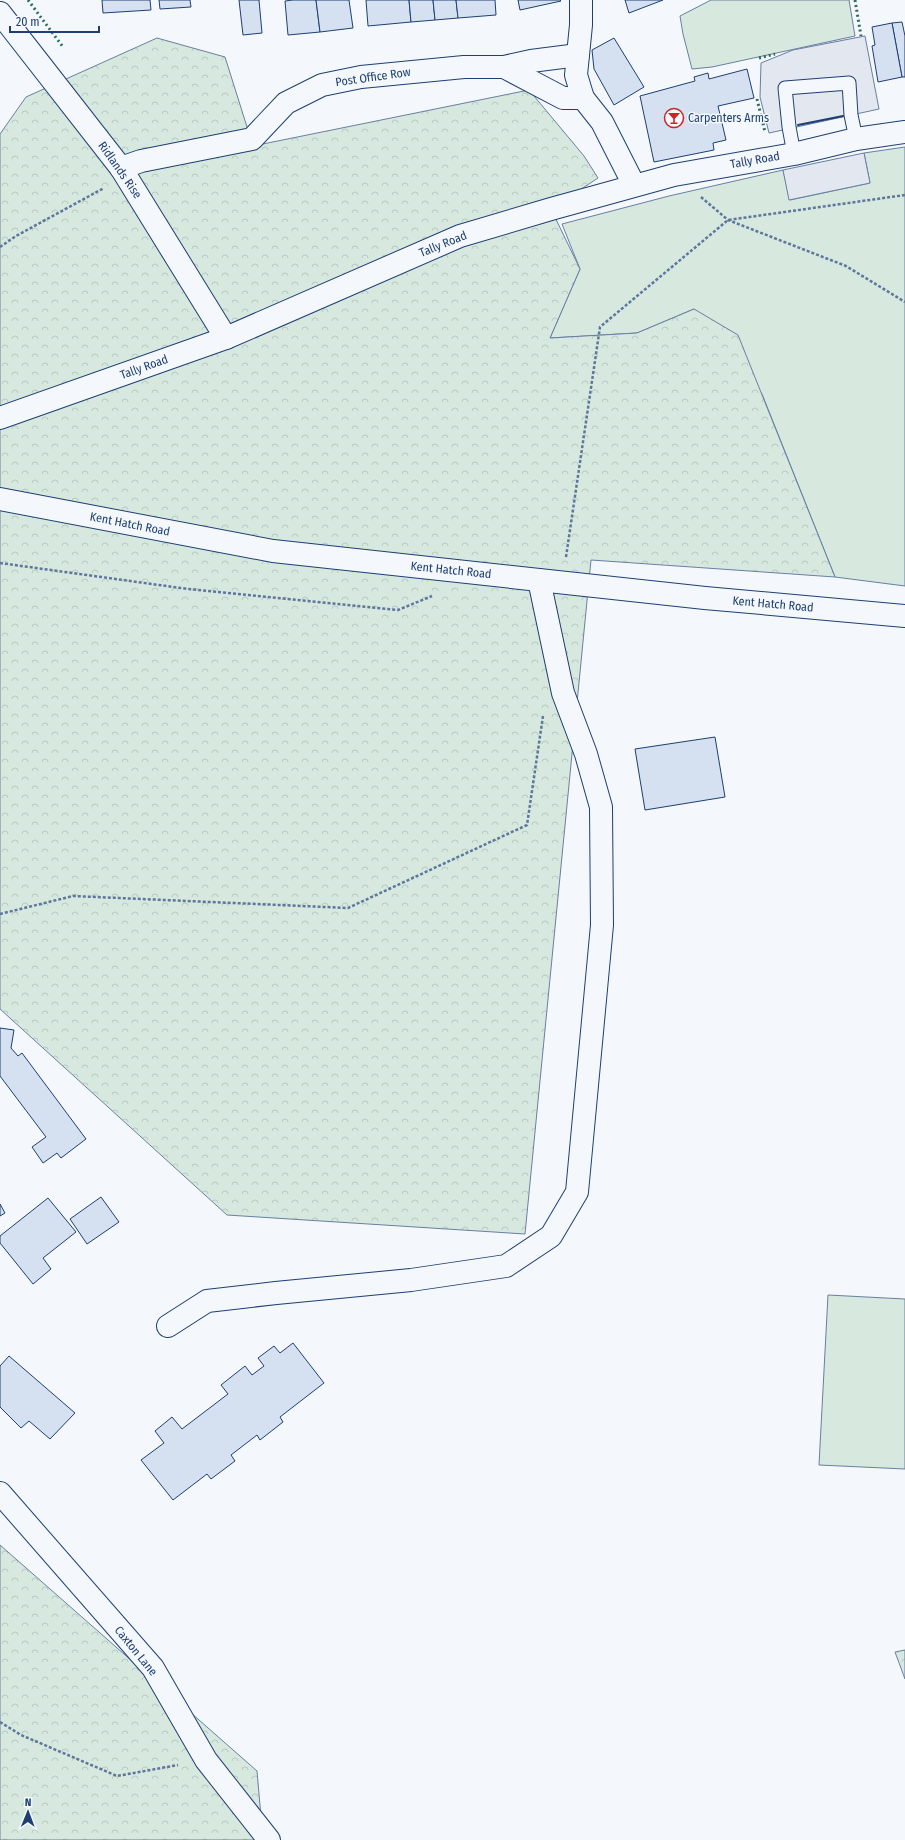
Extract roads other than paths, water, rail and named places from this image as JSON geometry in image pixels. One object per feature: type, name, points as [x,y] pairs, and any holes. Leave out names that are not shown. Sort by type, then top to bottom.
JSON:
[{"type":"street","points":[[581,0],[576,75],[583,98],[602,122],[634,185]]},
{"type":"street","name":"Ridlands Rise","points":[[0,13],[124,172],[226,338]]},
{"type":"street","name":"Post Office Row","points":[[124,172],[141,161],[252,139],[286,103],[322,85],[361,77],[464,67],[504,67],[531,61],[578,55]]},
{"type":"street","name":"Post Office Row","points":[[504,67],[563,98],[583,98]]},
{"type":"street","name":"Tally Road","points":[[0,418],[226,338],[460,236],[634,185],[674,175],[794,154],[856,140],[905,132]]},
{"type":"street","name":"Kent Hatch Road","points":[[0,499],[273,551],[705,598],[905,616]]},
{"type":"street","points":[[168,1326],[207,1301],[411,1280],[506,1266],[551,1236],[577,1192],[602,925],[601,807],[586,754],[563,693],[540,580]]},
{"type":"street","name":"Caxton Lane","points":[[0,1493],[153,1668],[206,1760],[269,1840]]},
{"type":"lane","points":[[794,154],[789,127],[786,88],[849,83],[851,115],[856,140]]},
{"type":"place","name":"Carpenters Arms","points":[[674,118]]}]
